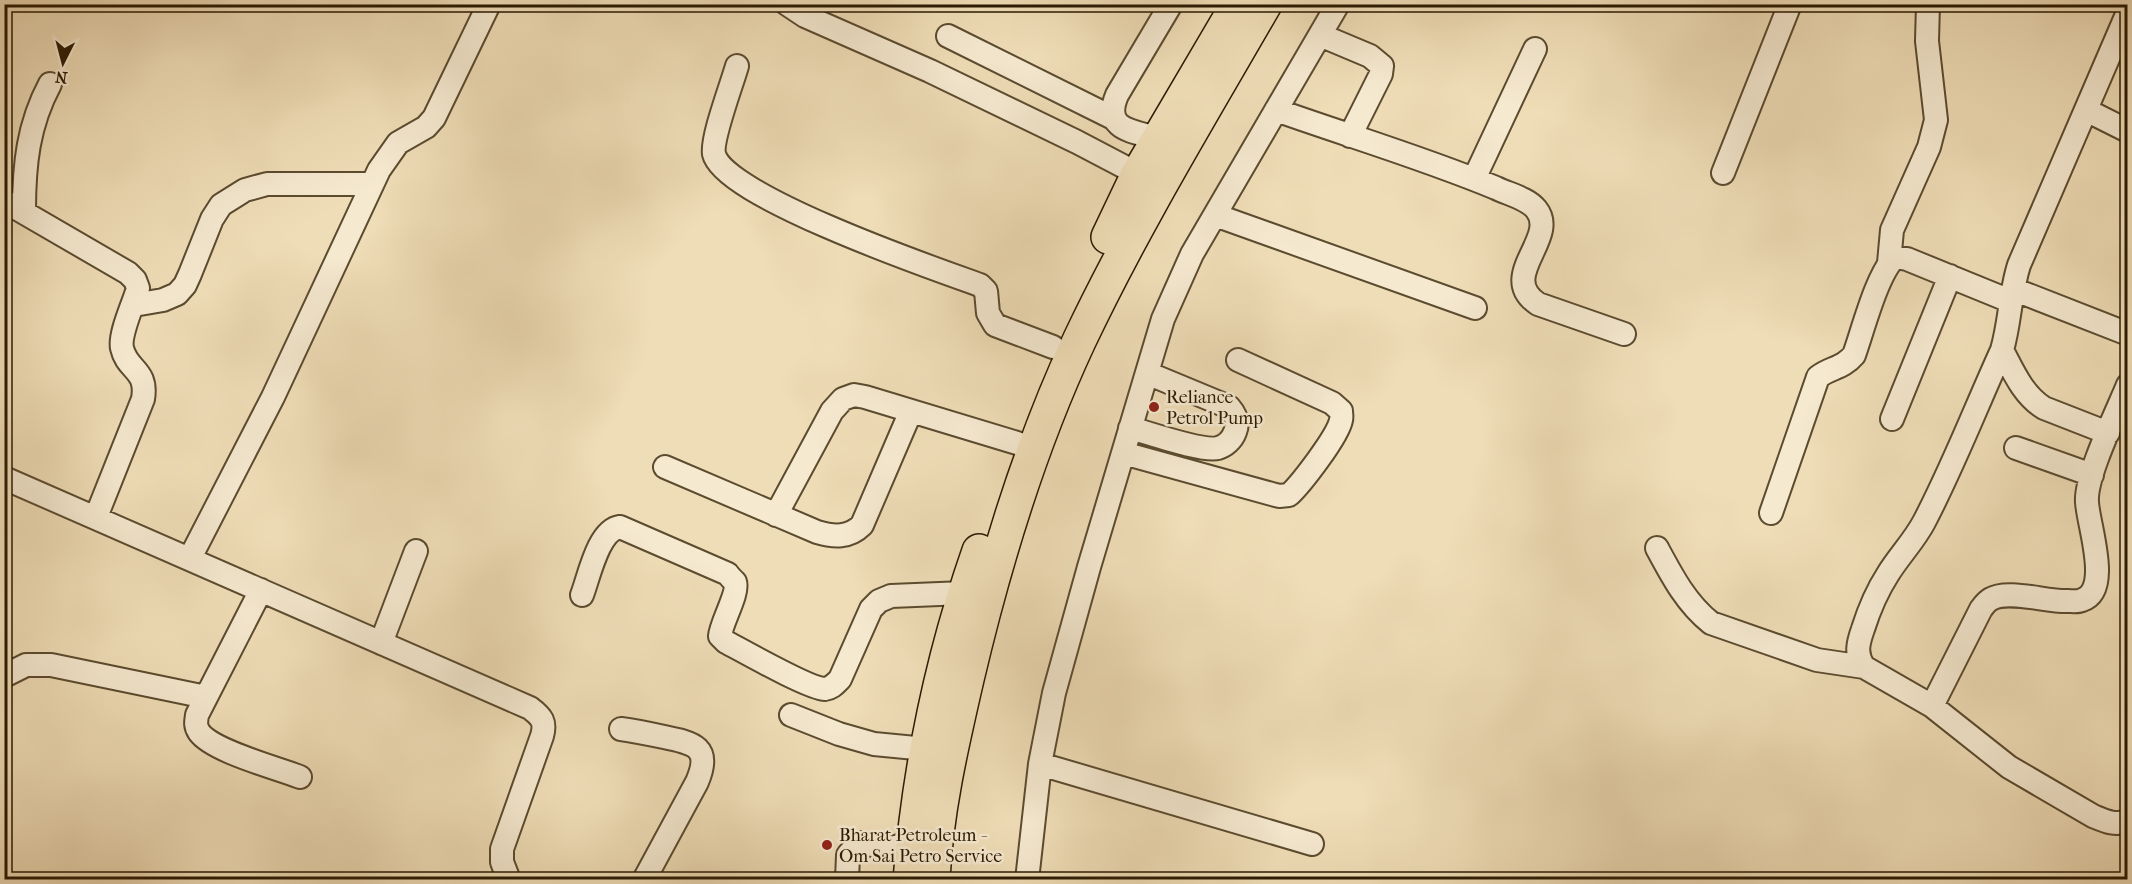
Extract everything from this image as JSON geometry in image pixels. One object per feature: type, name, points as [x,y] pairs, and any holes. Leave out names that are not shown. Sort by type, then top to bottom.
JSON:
[{"type":"highway","points":[[910,879],[913,839],[926,750],[964,593],[1017,443],[1053,347],[1138,174],[1238,4]]},
{"type":"highway","points":[[933,879],[950,749],[990,585],[1035,449],[1078,343],[1117,264],[1265,4]]},
{"type":"street","points":[[190,558],[273,398],[378,170],[398,143],[426,127],[434,118],[489,4]]},
{"type":"street","points":[[787,4],[805,16],[1005,107],[1138,174]]},
{"type":"street","points":[[1113,118],[1112,107],[1117,94],[1171,4]]},
{"type":"street","points":[[1032,878],[1040,764],[1054,693],[1163,319],[1180,280],[1215,215],[1338,4]]},
{"type":"street","points":[[1723,172],[1790,4]]},
{"type":"street","points":[[1771,513],[1818,377],[1825,371],[1846,364],[1854,355],[1889,263],[1892,231],[1934,132],[1936,110],[1927,41],[1928,4]]},
{"type":"street","points":[[1864,667],[1857,657],[1858,645],[1878,591],[1911,544],[1927,516],[2002,350],[2019,266],[2127,12]]},
{"type":"street","points":[[1320,35],[1370,56],[1382,66],[1381,74],[1350,136]]},
{"type":"street","points":[[948,36],[1113,118],[1121,127],[1160,139]]},
{"type":"street","points":[[1474,179],[1535,49]]},
{"type":"street","points":[[737,66],[715,140],[714,152],[718,162],[728,174],[790,210],[980,285],[986,291],[988,313],[995,325],[1053,347]]},
{"type":"street","points":[[50,84],[38,107],[24,173],[14,206],[128,273],[135,280],[138,288],[122,338],[122,348],[141,377],[145,387],[143,399],[96,518]]},
{"type":"street","points":[[1276,110],[1474,179],[1524,200],[1536,208],[1541,218],[1541,230],[1523,278],[1523,289],[1529,298],[1538,304],[1624,334]]},
{"type":"street","points":[[2086,110],[2127,131]]},
{"type":"street","points":[[134,305],[163,300],[177,294],[185,285],[216,212],[221,205],[245,190],[255,185],[267,184],[372,184]]},
{"type":"street","points":[[1215,215],[1475,308]]},
{"type":"street","points":[[1889,263],[1896,257],[1907,259],[1950,276],[2127,334]]},
{"type":"street","points":[[1892,418],[1950,276]]},
{"type":"street","points":[[2002,350],[2021,385],[2034,402],[2108,433]]},
{"type":"street","points":[[1123,453],[1279,496],[1289,495],[1303,480],[1338,429],[1342,419],[1341,411],[1332,404],[1238,360]]},
{"type":"street","points":[[1130,428],[1204,448],[1218,448],[1230,441],[1236,431],[1235,413],[1229,407],[1147,373]]},
{"type":"street","points":[[1932,706],[1981,609],[1989,600],[2000,595],[2064,602],[2082,600],[2093,592],[2098,570],[2087,487],[2127,385]]},
{"type":"street","points":[[776,515],[832,411],[843,399],[854,395],[1017,443]]},
{"type":"street","points":[[665,467],[829,536],[842,536],[855,533],[868,515],[911,411]]},
{"type":"street","points":[[2016,448],[2092,474]]},
{"type":"street","points":[[4,478],[530,708],[541,716],[545,725],[542,736],[502,849],[502,862],[509,879]]},
{"type":"street","points":[[582,596],[602,540],[613,528],[620,527],[728,574],[735,581],[735,588],[720,636],[726,642],[779,670],[823,689],[833,687],[840,679],[871,609],[879,601],[891,596],[964,593]]},
{"type":"street","points":[[1657,548],[1678,587],[1699,613],[1711,623],[1817,660],[1864,667],[1932,706],[2009,767],[2093,816],[2107,822],[2121,824],[2127,821]]},
{"type":"street","points":[[381,643],[416,551]]},
{"type":"street","points":[[261,590],[197,715],[195,724],[206,740],[300,777]]},
{"type":"street","points":[[4,676],[26,664],[51,665],[206,698]]},
{"type":"street","points":[[791,715],[866,742],[926,750]]},
{"type":"street","points":[[621,729],[688,742],[698,749],[703,758],[702,770],[697,782],[644,879]]},
{"type":"street","points":[[1040,764],[1312,844]]},
{"type":"street","points":[[847,879],[848,855],[859,843],[895,848],[913,839]]},
{"type":"place","name":"Reliance Petrol Pump","points":[[1154,407]]},
{"type":"place","name":"Bharat Petroleum - Om Sai Petro Service","points":[[827,845]]}]
